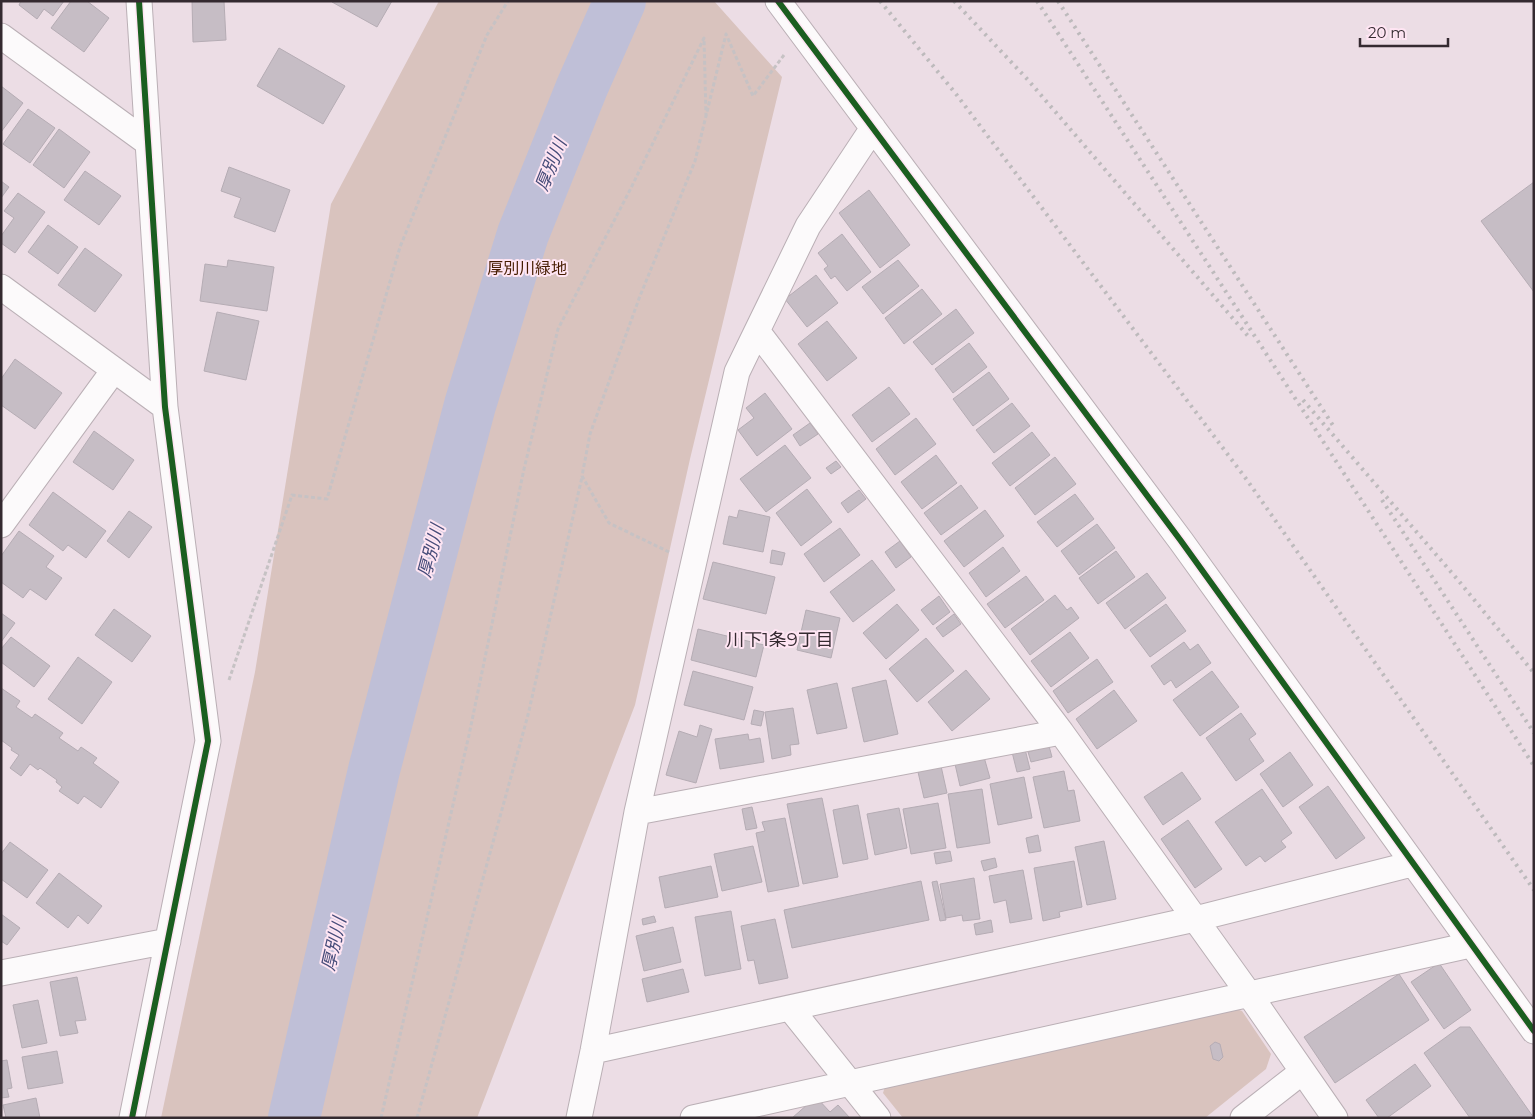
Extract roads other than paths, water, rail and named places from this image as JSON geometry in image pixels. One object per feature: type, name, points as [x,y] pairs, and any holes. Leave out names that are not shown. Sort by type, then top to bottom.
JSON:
[{"type":"street","points":[[132,1118],[208,741],[165,407],[139,1]]},
{"type":"street","points":[[778,1],[1181,541],[1470,945],[1534,1031]]},
{"type":"street","points":[[1,36],[148,143]]},
{"type":"street","points":[[579,1118],[637,812],[737,372],[808,226],[873,128]]},
{"type":"street","points":[[1,287],[165,407]]},
{"type":"street","points":[[757,330],[1061,732],[1249,994],[1335,1118]]},
{"type":"street","points":[[1,525],[114,370]]},
{"type":"street","points":[[637,812],[1061,732]]},
{"type":"street","points":[[593,1051],[1195,919],[1412,864]]},
{"type":"street","points":[[1,973],[168,941]]},
{"type":"street","points":[[693,1118],[1470,945]]},
{"type":"street","points":[[790,1008],[878,1118]]},
{"type":"street","points":[[1243,1118],[1302,1072]]},
{"type":"waterway","name":"厚別川","points":[[294,1118],[374,770],[470,405],[523,234],[582,87],[620,1]]},
{"type":"railway","points":[[880,1],[956,94],[1247,480],[1534,890]]},
{"type":"railway","points":[[954,1],[1028,80],[1248,336]]},
{"type":"railway","points":[[1037,1],[1534,766]]},
{"type":"railway","points":[[1058,1],[1334,427]]},
{"type":"railway","points":[[1303,400],[1458,580],[1534,673]]},
{"type":"railway","points":[[1382,500],[1534,733]]},
{"type":"district","name":"川下1条9丁目","points":[[780,640]]},
{"type":"park label","name":"厚別川緑地","points":[[527,268]]}]
